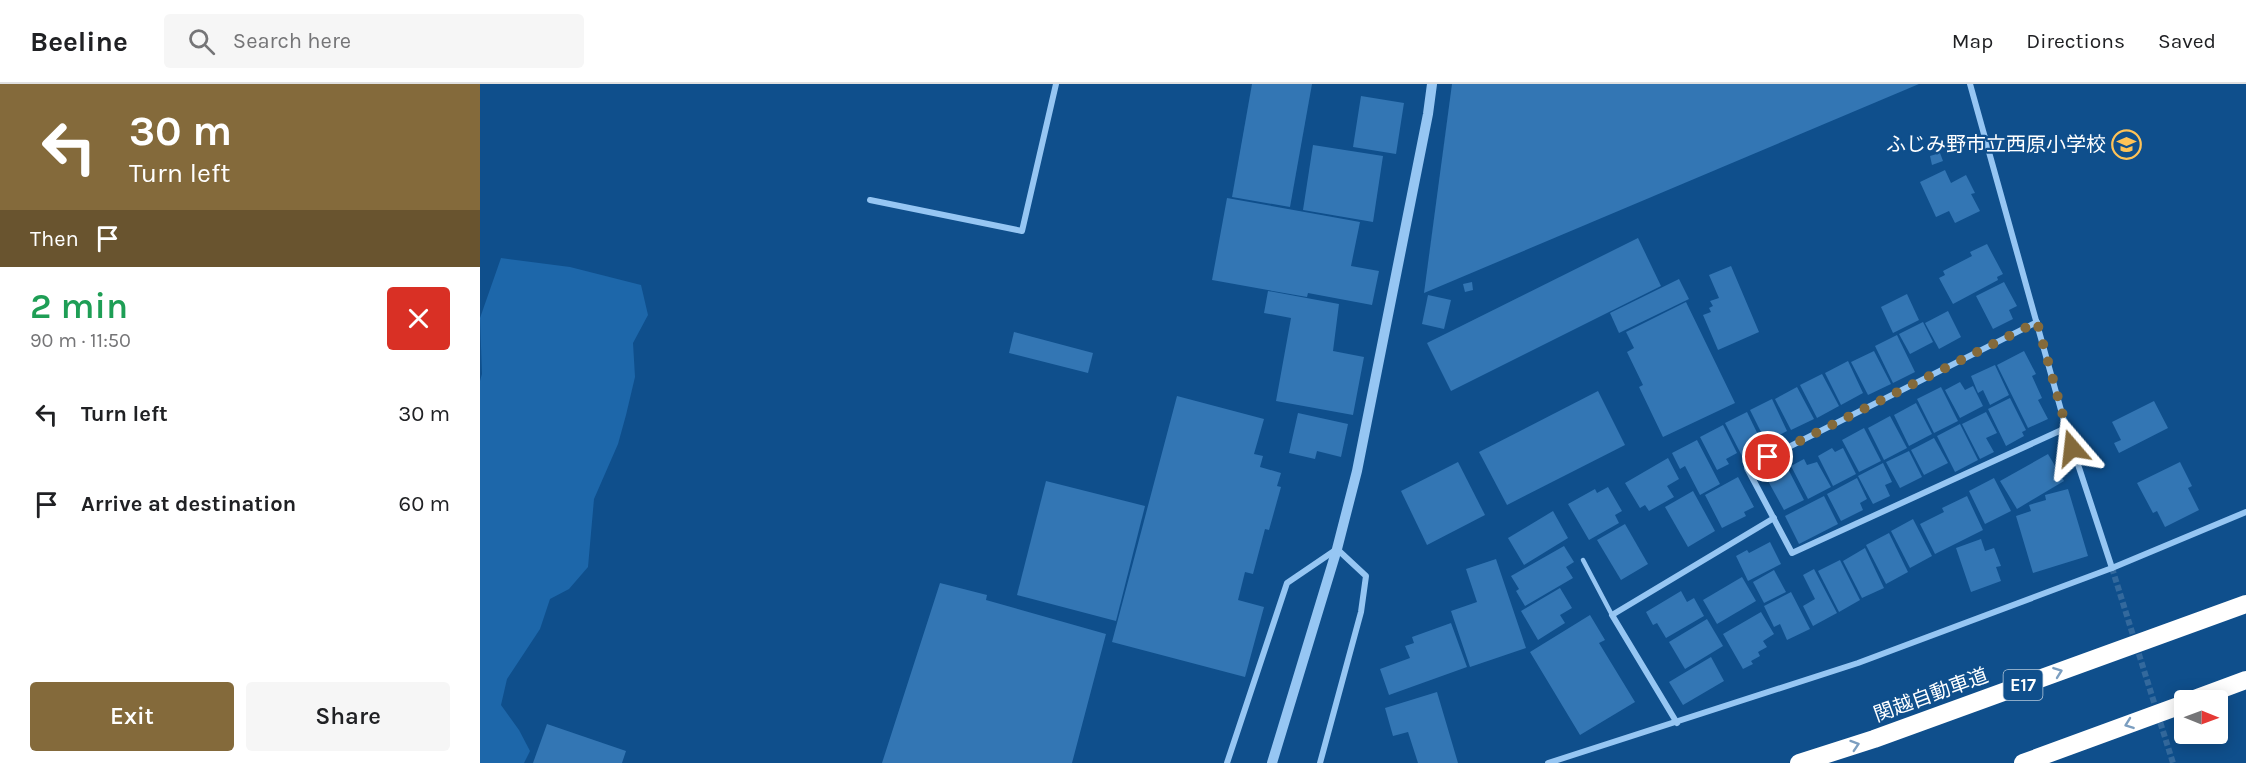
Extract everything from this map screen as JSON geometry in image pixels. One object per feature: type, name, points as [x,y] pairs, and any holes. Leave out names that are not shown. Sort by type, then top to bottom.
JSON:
[{"type":"highway","name":"関越自動車道","points":[[1799,763],[1874,739],[2246,604]]},
{"type":"highway","points":[[2220,690],[2246,680]]},
{"type":"highway","points":[[2023,763],[2174,708]]},
{"type":"street","points":[[870,200],[1022,231],[1056,84]]},
{"type":"street","points":[[1272,763],[1337,549],[1357,471],[1432,84]]},
{"type":"street","points":[[1970,84],[2066,428],[2112,568]]},
{"type":"street","points":[[2037,322],[1747,468],[1792,553],[2066,428]]},
{"type":"street","points":[[1548,763],[1857,663],[2112,568],[2246,512]]},
{"type":"street","points":[[1677,723],[1612,615],[1774,518]]},
{"type":"street","points":[[1227,763],[1287,583],[1337,549]]},
{"type":"street","points":[[1320,763],[1361,612],[1366,576],[1337,549]]},
{"type":"lane","points":[[1583,560],[1612,615]]},
{"type":"shaded area","points":[[501,258],[570,267],[641,285],[648,315],[633,343],[635,377],[618,444],[594,499],[588,567],[569,589],[550,599],[540,629],[507,679],[501,705],[519,730],[530,751],[524,763],[480,763],[480,381],[482,374],[480,318]]},
{"type":"building","points":[[1252,84],[1312,84],[1290,207],[1232,197]]},
{"type":"building","points":[[1452,84],[1919,84],[1424,293]]},
{"type":"building","points":[[1361,96],[1404,103],[1396,154],[1353,147]]},
{"type":"building","points":[[1313,145],[1383,156],[1373,222],[1303,210]]},
{"type":"building","points":[[1940,153],[1943,161],[1932,165],[1930,156]]},
{"type":"building","points":[[1945,170],[1951,183],[1966,175],[1975,193],[1971,194],[1980,211],[1955,223],[1949,211],[1936,217],[1920,182]]},
{"type":"building","points":[[1227,198],[1360,222],[1351,266],[1379,271],[1372,305],[1308,293],[1307,297],[1212,280]]},
{"type":"building","points":[[1638,238],[1661,286],[1451,391],[1427,343]]},
{"type":"building","points":[[1987,244],[2003,274],[1997,277],[1998,280],[1953,304],[1939,278],[1945,275],[1943,271],[1972,256],[1970,252]]},
{"type":"building","points":[[1731,266],[1759,332],[1718,350],[1703,315],[1711,312],[1709,308],[1713,306],[1710,301],[1719,298],[1709,275]]},
{"type":"building","points":[[1679,279],[1689,299],[1619,333],[1610,313]]},
{"type":"building","points":[[1472,282],[1473,290],[1465,292],[1463,284]]},
{"type":"building","points":[[2004,282],[2017,306],[2009,310],[2013,319],[1993,329],[1976,296]]},
{"type":"building","points":[[1268,291],[1339,304],[1333,351],[1364,357],[1353,415],[1276,401],[1291,318],[1264,313]]},
{"type":"building","points":[[1907,294],[1919,320],[1893,333],[1881,307]]},
{"type":"building","points":[[1428,295],[1451,300],[1444,329],[1422,324]]},
{"type":"building","points":[[1686,302],[1735,403],[1663,437],[1639,387],[1643,385],[1627,352],[1634,348],[1626,332]]},
{"type":"building","points":[[1948,311],[1961,337],[1939,349],[1925,323]]},
{"type":"building","points":[[1923,322],[1933,342],[1910,354],[1899,334]]},
{"type":"building","points":[[1014,332],[1093,353],[1088,373],[1009,353]]},
{"type":"building","points":[[1897,335],[1915,372],[1893,383],[1875,346]]},
{"type":"building","points":[[1874,351],[1891,384],[1868,395],[1851,362]]},
{"type":"building","points":[[2024,351],[2036,374],[2032,376],[2042,398],[2038,400],[2048,419],[2028,428],[1997,365]]},
{"type":"building","points":[[1848,361],[1863,393],[1841,405],[1825,373]]},
{"type":"building","points":[[1995,365],[2009,395],[1990,405],[1983,390],[1978,393],[1971,376]]},
{"type":"building","points":[[1822,374],[1839,406],[1817,418],[1800,385]]},
{"type":"building","points":[[1960,382],[1965,390],[1973,386],[1983,406],[1960,418],[1945,390]]},
{"type":"building","points":[[1797,387],[1814,419],[1791,430],[1775,399]]},
{"type":"building","points":[[1941,387],[1958,421],[1934,433],[1917,399]]},
{"type":"building","points":[[1598,391],[1625,445],[1507,505],[1479,452]]},
{"type":"building","points":[[1177,396],[1264,419],[1254,454],[1263,456],[1260,467],[1281,473],[1277,486],[1281,487],[1269,530],[1265,529],[1253,574],[1245,572],[1238,600],[1264,607],[1245,677],[1112,642]]},
{"type":"building","points":[[2010,398],[2026,430],[2022,432],[2024,436],[2006,446],[1988,409]]},
{"type":"building","points":[[1772,399],[1787,431],[1766,442],[1750,410]]},
{"type":"building","points":[[2154,401],[2168,428],[2119,453],[2114,443],[2121,440],[2112,422]]},
{"type":"building","points":[[1916,403],[1932,434],[1909,446],[1894,415]]},
{"type":"building","points":[[1747,412],[1763,445],[1742,456],[1725,423]]},
{"type":"building","points":[[1986,412],[1997,433],[1986,438],[1994,452],[1980,459],[1962,424]]},
{"type":"building","points":[[1298,413],[1348,424],[1341,457],[1317,451],[1315,459],[1289,453]]},
{"type":"building","points":[[1890,416],[1907,448],[1884,460],[1868,428]]},
{"type":"building","points":[[1960,424],[1978,460],[1955,472],[1937,436]]},
{"type":"building","points":[[1723,425],[1737,453],[1726,459],[1729,464],[1717,470],[1700,437]]},
{"type":"building","points":[[1864,428],[1881,461],[1859,472],[1842,440]]},
{"type":"building","points":[[1934,438],[1948,463],[1924,475],[1911,450]]},
{"type":"building","points":[[1697,440],[1720,484],[1700,495],[1685,466],[1680,469],[1672,453]]},
{"type":"building","points":[[1832,448],[1835,452],[1843,448],[1856,474],[1833,486],[1818,456]]},
{"type":"building","points":[[1909,451],[1922,477],[1900,488],[1886,462]]},
{"type":"building","points":[[2048,454],[2064,481],[2017,509],[2000,481]]},
{"type":"building","points":[[1668,458],[1679,479],[1667,486],[1674,497],[1649,511],[1645,505],[1640,508],[1625,483]]},
{"type":"building","points":[[1804,459],[1807,465],[1817,462],[1831,487],[1808,499],[1791,466]]},
{"type":"building","points":[[1458,462],[1485,515],[1427,545],[1401,491]]},
{"type":"building","points":[[2180,462],[2192,486],[2188,488],[2199,510],[2165,527],[2157,511],[2153,513],[2137,483]]},
{"type":"building","points":[[1883,463],[1892,482],[1885,485],[1890,496],[1873,504],[1858,476]]},
{"type":"building","points":[[1787,467],[1804,500],[1784,510],[1768,481],[1772,479],[1770,475]]},
{"type":"building","points":[[1738,477],[1754,507],[1744,512],[1746,516],[1722,528],[1705,495]]},
{"type":"building","points":[[1857,478],[1867,499],[1860,503],[1863,510],[1841,521],[1827,494]]},
{"type":"building","points":[[1994,478],[2011,511],[1985,524],[1969,491]]},
{"type":"building","points":[[1046,481],[1145,506],[1116,621],[1017,595]]},
{"type":"building","points":[[1608,487],[1622,511],[1615,515],[1619,523],[1589,540],[1568,504],[1595,489],[1597,493]]},
{"type":"building","points":[[2068,489],[2088,556],[2033,573],[2016,516],[2031,511],[2029,505],[2046,500],[2045,495]]},
{"type":"building","points":[[1693,491],[1715,531],[1688,547],[1665,507]]},
{"type":"building","points":[[1824,496],[1838,524],[1799,544],[1785,516]]},
{"type":"building","points":[[1967,496],[1983,530],[1935,554],[1920,524],[1944,512],[1942,508]]},
{"type":"building","points":[[1553,511],[1568,538],[1524,565],[1508,538]]},
{"type":"building","points":[[1913,519],[1932,556],[1910,568],[1891,531]]},
{"type":"building","points":[[1625,524],[1648,564],[1621,580],[1597,540]]},
{"type":"building","points":[[1889,533],[1908,572],[1886,584],[1866,545]]},
{"type":"building","points":[[1981,539],[1985,551],[1994,548],[2001,566],[1996,567],[2001,581],[1971,592],[1956,548]]},
{"type":"building","points":[[1770,542],[1781,564],[1748,581],[1736,556],[1747,550],[1749,553]]},
{"type":"building","points":[[1564,546],[1574,562],[1566,567],[1573,578],[1525,606],[1516,591],[1519,589],[1511,576]]},
{"type":"building","points":[[1865,548],[1884,588],[1862,598],[1843,561]]},
{"type":"building","points":[[1496,559],[1526,648],[1470,667],[1451,611],[1477,602],[1466,569]]},
{"type":"building","points":[[1840,560],[1860,600],[1839,612],[1818,571]]},
{"type":"building","points":[[1814,569],[1837,613],[1813,626],[1803,606],[1815,599],[1803,575]]},
{"type":"building","points":[[1774,570],[1786,592],[1764,603],[1753,582]]},
{"type":"building","points":[[1742,577],[1756,601],[1717,624],[1703,600]]},
{"type":"building","points":[[940,583],[987,595],[986,600],[1106,634],[1072,763],[882,763]]},
{"type":"building","points":[[1560,588],[1572,608],[1560,615],[1565,623],[1538,640],[1521,611]]},
{"type":"building","points":[[1681,591],[1687,602],[1694,598],[1704,616],[1666,638],[1657,623],[1653,625],[1646,612]]},
{"type":"building","points":[[1791,592],[1810,629],[1787,640],[1780,624],[1774,627],[1764,606]]},
{"type":"building","points":[[1761,612],[1774,634],[1763,641],[1767,647],[1758,652],[1760,656],[1751,661],[1753,664],[1743,669],[1723,634]]},
{"type":"building","points":[[1590,615],[1605,640],[1599,643],[1635,702],[1580,735],[1530,652]]},
{"type":"building","points":[[1707,619],[1723,646],[1685,669],[1669,642]]},
{"type":"building","points":[[1451,623],[1467,667],[1389,695],[1380,669],[1410,658],[1405,646],[1414,643],[1412,637]]},
{"type":"building","points":[[1711,657],[1724,681],[1683,705],[1669,682]]},
{"type":"building","points":[[1437,692],[1458,763],[1418,763],[1408,732],[1393,736],[1385,708]]},
{"type":"building","points":[[547,724],[626,751],[622,763],[533,763]]},
{"type":"tunnel","points":[[2112,568],[2173,763]]},
{"type":"place","name":"ふじみ野市立西原小学校","points":[[2127,144]]},
{"type":"route","points":[[1768,457],[2037,322],[2072,448]]}]
